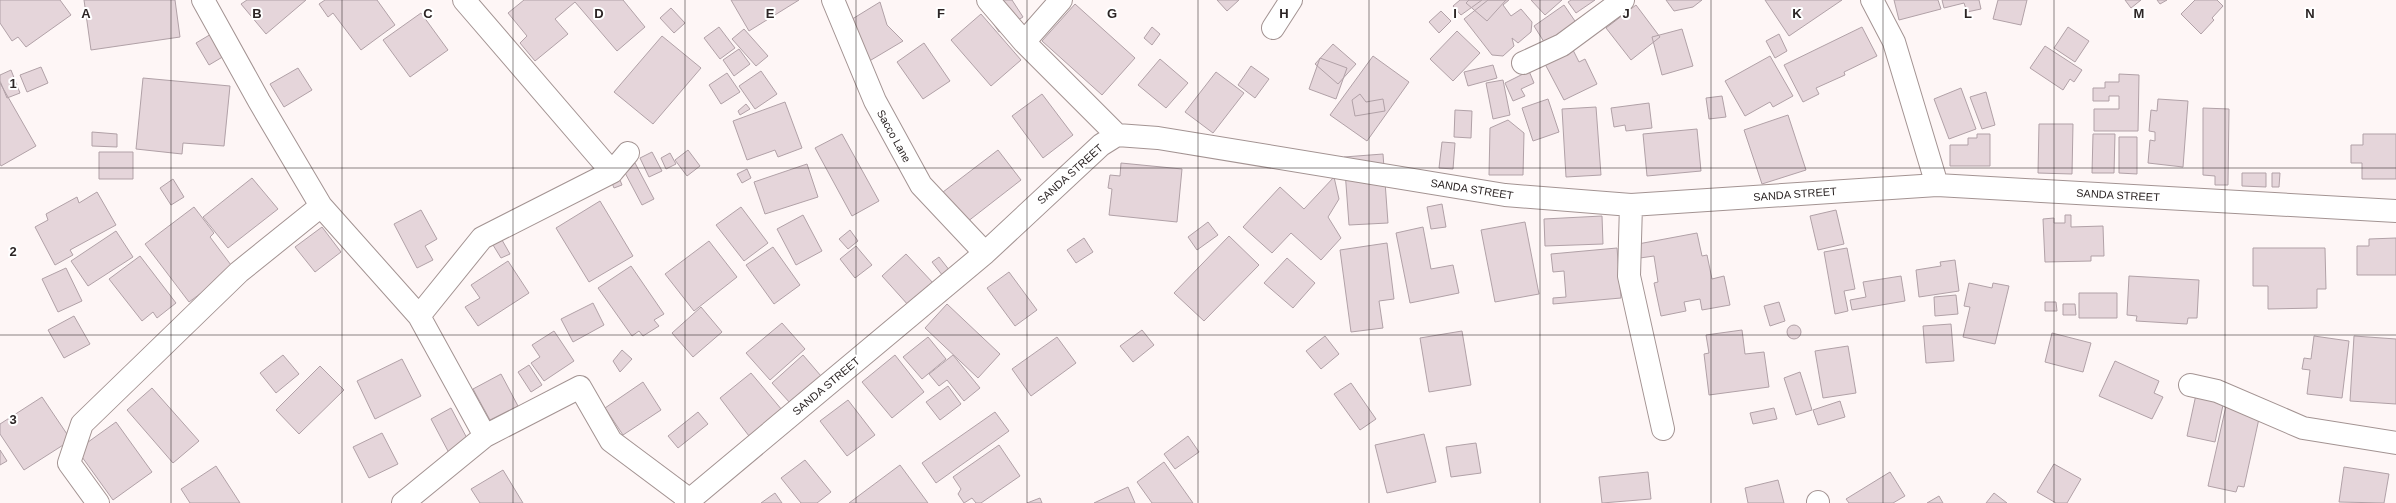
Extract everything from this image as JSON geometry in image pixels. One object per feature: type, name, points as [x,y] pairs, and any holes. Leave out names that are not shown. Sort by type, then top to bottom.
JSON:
[{"type":"street","points":[[203,0],[259,101],[321,206],[419,316],[485,436]]},
{"type":"street","points":[[464,0],[612,172]]},
{"type":"street","name":"Sacco Lane","points":[[834,0],[875,102],[921,185],[985,253]]},
{"type":"street","points":[[988,0],[1024,42],[1117,135]]},
{"type":"street","points":[[1024,42],[1062,0]]},
{"type":"street","points":[[1273,28],[1291,0]]},
{"type":"street","points":[[1523,63],[1562,45],[1623,0]]},
{"type":"street","points":[[1872,0],[1894,42],[1937,185]]},
{"type":"street","name":"SANDA STREET","points":[[688,502],[985,253],[1101,144],[1117,135],[1158,138],[1505,196],[1631,205],[1937,185],[2396,211]]},
{"type":"street","points":[[419,316],[482,238],[612,172],[628,153]]},
{"type":"street","points":[[1631,205],[1629,276],[1664,428]]},
{"type":"street","points":[[98,503],[69,463],[82,424],[239,272],[321,206]]},
{"type":"street","points":[[2190,385],[2217,391],[2303,428],[2396,442]]},
{"type":"street","points":[[403,503],[485,436],[580,387],[611,441],[688,502]]},
{"type":"building","points":[[0,0],[60,0],[71,15],[26,47],[18,37],[12,41],[0,23]]},
{"type":"building","points":[[84,0],[175,0],[180,37],[91,50]]},
{"type":"building","points":[[247,0],[306,0],[266,34],[241,4]]},
{"type":"building","points":[[325,0],[377,0],[395,25],[361,50],[333,13],[328,17],[319,4]]},
{"type":"building","points":[[524,0],[623,0],[645,27],[617,51],[575,2],[555,19],[568,34],[535,61],[520,43],[527,36],[508,13]]},
{"type":"building","points":[[731,0],[799,0],[749,31]]},
{"type":"building","points":[[1003,0],[1012,0],[1023,17],[999,32],[985,11]]},
{"type":"building","points":[[1217,0],[1239,0],[1227,11]]},
{"type":"building","points":[[1460,0],[1482,0],[1461,15],[1453,6]]},
{"type":"building","points":[[1469,0],[1506,0],[1487,21],[1466,3]]},
{"type":"building","points":[[1488,0],[1509,0],[1503,5],[1511,16],[1521,9],[1532,22],[1531,32],[1518,43],[1512,38],[1514,46],[1503,56],[1492,55],[1464,19]]},
{"type":"building","points":[[1531,0],[1562,0],[1545,15]]},
{"type":"building","points":[[1571,0],[1595,0],[1576,13],[1568,2]]},
{"type":"building","points":[[1666,0],[1702,0],[1693,7],[1674,11]]},
{"type":"building","points":[[1765,0],[1842,0],[1789,36]]},
{"type":"building","points":[[1894,0],[1938,0],[1941,9],[1899,20]]},
{"type":"building","points":[[1942,0],[1979,0],[1981,9],[1967,12],[1964,3],[1944,8]]},
{"type":"building","points":[[1998,0],[2027,0],[2021,25],[1993,19]]},
{"type":"building","points":[[2125,0],[2141,0],[2131,8]]},
{"type":"building","points":[[2157,0],[2167,0],[2160,4]]},
{"type":"building","points":[[2195,0],[2217,0],[2223,6],[2212,18],[2214,20],[2201,34],[2181,14]]},
{"type":"building","points":[[880,2],[887,25],[903,41],[861,66],[836,29]]},
{"type":"building","points":[[1075,4],[1135,58],[1102,95],[1042,41]]},
{"type":"building","points":[[1564,5],[1577,24],[1546,45],[1534,26]]},
{"type":"building","points":[[1636,5],[1660,37],[1631,60],[1606,28]]},
{"type":"building","points":[[671,8],[685,23],[674,33],[660,18]]},
{"type":"building","points":[[1441,11],[1451,21],[1439,33],[1429,22]]},
{"type":"building","points":[[421,13],[448,50],[410,77],[383,40]]},
{"type":"building","points":[[981,14],[1021,60],[991,86],[951,40]]},
{"type":"building","points":[[228,24],[241,46],[209,65],[196,43]]},
{"type":"building","points":[[719,27],[735,48],[720,59],[704,38]]},
{"type":"building","points":[[1152,27],[1160,34],[1152,45],[1144,38]]},
{"type":"building","points":[[1862,27],[1877,56],[1844,72],[1845,75],[1816,88],[1819,94],[1803,102],[1784,65]]},
{"type":"building","points":[[2068,27],[2089,41],[2075,62],[2054,48]]},
{"type":"building","points":[[744,29],[768,56],[756,66],[732,39]]},
{"type":"building","points":[[1682,29],[1693,66],[1662,75],[1652,37]]},
{"type":"building","points":[[1457,31],[1480,53],[1453,81],[1430,59]]},
{"type":"building","points":[[1779,34],[1787,51],[1775,58],[1766,41]]},
{"type":"building","points":[[662,36],[701,68],[653,124],[614,92]]},
{"type":"building","points":[[924,43],[950,81],[923,99],[897,62]]},
{"type":"building","points":[[1333,44],[1356,64],[1338,84],[1315,64]]},
{"type":"building","points":[[2045,46],[2082,70],[2074,82],[2070,79],[2063,90],[2030,68]]},
{"type":"building","points":[[739,49],[750,64],[734,76],[723,60]]},
{"type":"building","points":[[1573,50],[1579,62],[1585,59],[1597,84],[1564,100],[1545,64]]},
{"type":"building","points":[[1373,56],[1409,82],[1367,141],[1330,115]]},
{"type":"building","points":[[1770,56],[1793,96],[1773,107],[1770,102],[1745,116],[1725,81]]},
{"type":"building","points":[[1320,58],[1347,68],[1336,99],[1309,89]]},
{"type":"building","points":[[1160,59],[1188,83],[1166,108],[1138,85]]},
{"type":"building","points":[[1493,65],[1497,78],[1468,86],[1464,72]]},
{"type":"building","points":[[1251,66],[1269,79],[1255,98],[1238,85]]},
{"type":"building","points":[[41,67],[48,83],[27,92],[20,75]]},
{"type":"building","points":[[298,68],[312,90],[284,107],[270,84]]},
{"type":"building","points":[[11,70],[20,93],[7,98],[0,81],[0,75]]},
{"type":"building","points":[[761,71],[777,94],[755,109],[739,86]]},
{"type":"building","points":[[1529,71],[1534,83],[1521,89],[1525,96],[1513,101],[1505,83]]},
{"type":"building","points":[[1216,72],[1244,93],[1213,133],[1185,112]]},
{"type":"building","points":[[727,73],[740,92],[721,104],[709,85]]},
{"type":"building","points":[[2119,74],[2139,75],[2138,131],[2094,131],[2094,109],[2119,109],[2119,96],[2109,96],[2109,101],[2093,101],[2093,88],[2105,88],[2105,82],[2119,82]]},
{"type":"building","points":[[143,78],[230,86],[224,146],[183,143],[182,154],[136,149]]},
{"type":"building","points":[[1503,80],[1510,115],[1493,119],[1486,83]]},
{"type":"building","points":[[0,83],[36,146],[1,166],[0,164]]},
{"type":"building","points":[[1961,88],[1976,129],[1949,139],[1934,99]]},
{"type":"building","points":[[1986,92],[1995,125],[1982,129],[1970,97]]},
{"type":"building","points":[[1042,94],[1073,135],[1043,158],[1012,116]]},
{"type":"building","points":[[1360,94],[1366,102],[1383,99],[1385,111],[1355,116],[1352,100]]},
{"type":"building","points":[[1722,96],[1726,117],[1709,119],[1706,98]]},
{"type":"building","points":[[1548,99],[1559,132],[1533,141],[1522,108]]},
{"type":"building","points":[[2158,99],[2188,101],[2183,167],[2148,163],[2150,140],[2155,141],[2155,132],[2149,131],[2151,110],[2157,111]]},
{"type":"building","points":[[785,102],[802,148],[778,157],[775,150],[747,160],[733,121]]},
{"type":"building","points":[[1649,103],[1652,128],[1626,131],[1625,125],[1614,127],[1611,108]]},
{"type":"building","points":[[746,104],[750,109],[740,115],[738,111]]},
{"type":"building","points":[[1596,107],[1601,175],[1566,177],[1562,109]]},
{"type":"building","points":[[2203,108],[2229,109],[2228,185],[2215,185],[2215,176],[2203,175]]},
{"type":"building","points":[[1455,110],[1472,111],[1471,138],[1454,137]]},
{"type":"building","points":[[1788,115],[1806,170],[1762,184],[1744,130]]},
{"type":"building","points":[[1508,120],[1524,133],[1523,175],[1489,175],[1490,128]]},
{"type":"building","points":[[2039,124],[2073,124],[2072,174],[2038,173]]},
{"type":"building","points":[[1697,129],[1701,171],[1647,176],[1643,134]]},
{"type":"building","points":[[92,132],[117,134],[117,147],[92,146]]},
{"type":"building","points":[[842,134],[879,201],[852,216],[815,148]]},
{"type":"building","points":[[1977,134],[1990,134],[1990,166],[1950,166],[1950,145],[1968,145],[1968,138],[1977,138]]},
{"type":"building","points":[[2093,134],[2115,134],[2114,173],[2092,173]]},
{"type":"building","points":[[2363,134],[2396,134],[2396,179],[2362,179],[2362,163],[2351,163],[2351,145],[2363,145]]},
{"type":"building","points":[[2119,137],[2137,137],[2137,174],[2119,173]]},
{"type":"building","points":[[1442,142],[1455,143],[1453,169],[1439,168]]},
{"type":"building","points":[[688,150],[700,166],[687,176],[675,160]]},
{"type":"building","points":[[998,150],[1021,180],[967,222],[943,192]]},
{"type":"building","points":[[99,152],[133,152],[133,179],[99,179]]},
{"type":"building","points":[[652,152],[662,171],[649,177],[640,158]]},
{"type":"building","points":[[670,153],[676,164],[666,169],[661,158]]},
{"type":"building","points":[[1383,154],[1388,223],[1349,225],[1344,157]]},
{"type":"building","points":[[635,163],[654,199],[642,205],[623,169]]},
{"type":"building","points":[[1121,163],[1182,169],[1177,222],[1109,215],[1112,189],[1108,188],[1110,175],[1120,176]]},
{"type":"building","points":[[807,164],[818,197],[765,214],[754,182]]},
{"type":"building","points":[[747,169],[751,178],[742,183],[737,174]]},
{"type":"building","points":[[2242,173],[2266,173],[2266,187],[2242,186]]},
{"type":"building","points":[[2272,173],[2280,173],[2279,187],[2272,187]]},
{"type":"building","points":[[618,175],[622,185],[614,188],[610,178]]},
{"type":"building","points":[[1334,177],[1339,199],[1328,217],[1341,238],[1321,260],[1291,233],[1272,253],[1243,227],[1280,187],[1304,209]]},
{"type":"building","points":[[252,178],[278,209],[228,248],[203,217]]},
{"type":"building","points":[[173,179],[184,197],[171,205],[160,188]]},
{"type":"building","points":[[97,192],[116,225],[70,250],[73,255],[55,265],[35,227],[48,220],[46,214],[77,197],[79,203]]},
{"type":"building","points":[[600,201],[633,256],[589,282],[556,228]]},
{"type":"building","points":[[1442,204],[1446,227],[1431,229],[1427,207]]},
{"type":"building","points":[[194,207],[214,233],[210,237],[234,269],[189,302],[145,244]]},
{"type":"building","points":[[741,207],[768,243],[744,261],[716,225]]},
{"type":"building","points":[[421,210],[437,239],[425,246],[433,260],[417,268],[394,224]]},
{"type":"building","points":[[1836,210],[1844,244],[1818,250],[1810,216]]},
{"type":"building","points":[[803,215],[822,251],[796,265],[777,229]]},
{"type":"building","points":[[2065,215],[2071,215],[2071,227],[2103,226],[2104,256],[2091,256],[2091,261],[2045,262],[2043,219],[2054,218],[2054,223],[2065,223]]},
{"type":"building","points":[[1602,216],[1603,244],[1545,246],[1544,219]]},
{"type":"building","points":[[1208,222],[1218,235],[1197,250],[1188,237]]},
{"type":"building","points":[[1525,222],[1539,294],[1495,302],[1481,230]]},
{"type":"building","points":[[322,227],[341,252],[315,272],[295,247]]},
{"type":"building","points":[[1423,227],[1431,269],[1453,265],[1459,293],[1410,303],[1396,233]]},
{"type":"building","points":[[850,230],[858,241],[848,249],[839,239]]},
{"type":"building","points":[[116,231],[133,257],[88,286],[71,261]]},
{"type":"building","points":[[1697,233],[1702,256],[1707,255],[1712,279],[1724,276],[1730,305],[1702,310],[1700,299],[1684,302],[1686,311],[1661,316],[1654,283],[1658,282],[1654,256],[1640,258],[1638,244]]},
{"type":"building","points":[[1229,236],[1259,265],[1204,321],[1174,293]]},
{"type":"building","points":[[1084,238],[1093,252],[1076,263],[1067,250]]},
{"type":"building","points":[[2396,238],[2396,275],[2357,275],[2357,246],[2369,246],[2369,239]]},
{"type":"building","points":[[502,240],[510,254],[501,258],[493,245]]},
{"type":"building","points":[[709,241],[737,277],[694,311],[665,274]]},
{"type":"building","points":[[1387,243],[1394,299],[1379,301],[1383,328],[1351,332],[1340,250]]},
{"type":"building","points":[[856,246],[872,265],[855,278],[840,259]]},
{"type":"building","points":[[773,247],[800,285],[774,304],[746,265]]},
{"type":"building","points":[[1617,248],[1621,298],[1553,304],[1553,298],[1566,297],[1564,271],[1553,272],[1551,254]]},
{"type":"building","points":[[1847,248],[1855,289],[1844,291],[1848,311],[1835,314],[1824,252]]},
{"type":"building","points":[[2253,248],[2325,248],[2326,289],[2317,289],[2317,308],[2268,309],[2268,286],[2253,286]]},
{"type":"building","points":[[906,254],[934,284],[909,306],[882,276]]},
{"type":"building","points":[[140,256],[176,303],[157,318],[153,312],[142,321],[109,279]]},
{"type":"building","points":[[939,257],[950,271],[943,276],[932,262]]},
{"type":"building","points":[[1287,258],[1315,283],[1293,308],[1264,283]]},
{"type":"building","points":[[1955,260],[1959,291],[1919,297],[1916,270],[1941,266],[1940,262]]},
{"type":"building","points":[[508,261],[529,293],[478,326],[465,307],[480,298],[471,285]]},
{"type":"building","points":[[631,266],[664,314],[654,320],[659,326],[643,336],[639,331],[632,336],[598,288]]},
{"type":"building","points":[[66,268],[82,301],[58,312],[42,279]]},
{"type":"building","points":[[1009,272],[1037,310],[1015,326],[987,288]]},
{"type":"building","points":[[1901,276],[1905,301],[1852,310],[1850,300],[1866,297],[1863,282]]},
{"type":"building","points":[[2129,276],[2199,280],[2197,318],[2188,318],[2187,324],[2136,321],[2137,316],[2127,315]]},
{"type":"building","points":[[1969,283],[1992,288],[1993,283],[2009,286],[1995,344],[1963,337],[1970,307],[1964,306]]},
{"type":"building","points":[[2079,293],[2117,293],[2117,318],[2079,318]]},
{"type":"building","points":[[1956,295],[1958,314],[1935,316],[1934,297]]},
{"type":"building","points":[[1779,302],[1785,321],[1770,326],[1764,306]]},
{"type":"building","points":[[2045,302],[2056,302],[2057,311],[2045,311]]},
{"type":"building","points":[[593,303],[604,325],[573,342],[561,319]]},
{"type":"building","points":[[947,304],[1000,354],[978,378],[925,328]]},
{"type":"building","points":[[2063,304],[2075,304],[2076,315],[2063,315]]},
{"type":"building","points":[[701,307],[722,332],[693,357],[672,333]]},
{"type":"building","points":[[74,316],[90,344],[64,358],[48,330]]},
{"type":"building","points":[[782,323],[805,349],[770,380],[746,353]]},
{"type":"building","points":[[1951,324],[1954,361],[1926,363],[1923,326]]},
{"type":"building","points":[[1791,325],[1797,325],[1801,329],[1801,335],[1797,339],[1791,339],[1787,335],[1787,329]]},
{"type":"building","points":[[1142,330],[1154,345],[1133,362],[1120,346]]},
{"type":"building","points":[[1742,330],[1745,354],[1764,352],[1769,387],[1709,395],[1704,354],[1709,353],[1706,335]]},
{"type":"building","points":[[554,331],[574,361],[544,381],[531,363],[540,357],[532,345]]},
{"type":"building","points":[[1462,331],[1471,385],[1429,392],[1420,338]]},
{"type":"building","points":[[2052,333],[2091,343],[2083,372],[2045,362]]},
{"type":"building","points":[[1325,336],[1339,354],[1321,369],[1306,351]]},
{"type":"building","points":[[2314,336],[2349,341],[2342,398],[2307,394],[2310,370],[2302,369],[2304,358],[2311,359]]},
{"type":"building","points":[[2354,336],[2396,339],[2396,404],[2350,401]]},
{"type":"building","points":[[928,337],[946,359],[922,379],[903,357]]},
{"type":"building","points":[[1057,337],[1076,363],[1031,396],[1012,369]]},
{"type":"building","points":[[1848,346],[1856,393],[1823,398],[1815,351]]},
{"type":"building","points":[[622,350],[632,359],[620,372],[613,361]]},
{"type":"building","points":[[283,355],[299,374],[276,393],[260,373]]},
{"type":"building","points":[[803,355],[821,376],[790,403],[772,383]]},
{"type":"building","points":[[895,355],[924,392],[892,418],[862,382]]},
{"type":"building","points":[[953,355],[980,388],[964,401],[947,380],[939,386],[929,374]]},
{"type":"building","points":[[402,359],[421,396],[375,419],[357,381]]},
{"type":"building","points":[[2115,361],[2159,381],[2154,393],[2163,397],[2152,419],[2099,396]]},
{"type":"building","points":[[529,365],[542,385],[531,392],[518,372]]},
{"type":"building","points":[[320,366],[344,390],[299,434],[276,410]]},
{"type":"building","points":[[1800,372],[1812,410],[1796,415],[1784,378]]},
{"type":"building","points":[[751,373],[782,410],[749,436],[720,398]]},
{"type":"building","points":[[501,374],[518,406],[490,420],[473,389]]},
{"type":"building","points":[[643,382],[661,410],[623,435],[605,408]]},
{"type":"building","points":[[1351,383],[1376,419],[1360,430],[1334,394]]},
{"type":"building","points":[[948,386],[961,404],[940,420],[926,402]]},
{"type":"building","points":[[152,388],[199,441],[173,463],[127,410]]},
{"type":"building","points":[[2197,390],[2225,396],[2215,442],[2187,436]]},
{"type":"building","points":[[42,397],[71,440],[24,470],[0,434],[0,424]]},
{"type":"building","points":[[848,400],[875,435],[847,456],[820,421]]},
{"type":"building","points":[[1840,401],[1845,417],[1818,425],[1813,410]]},
{"type":"building","points":[[2226,406],[2260,414],[2244,487],[2238,486],[2236,492],[2208,486]]},
{"type":"building","points":[[451,408],[469,442],[449,453],[431,419]]},
{"type":"building","points":[[1774,408],[1777,419],[1753,424],[1750,413]]},
{"type":"building","points":[[698,412],[708,424],[678,448],[668,436]]},
{"type":"building","points":[[995,412],[1009,431],[936,483],[922,463]]},
{"type":"building","points":[[116,422],[152,472],[113,500],[77,450]]},
{"type":"building","points":[[382,433],[398,464],[369,478],[353,447]]},
{"type":"building","points":[[1424,434],[1436,482],[1387,493],[1375,445]]},
{"type":"building","points":[[1188,436],[1199,452],[1175,469],[1164,454]]},
{"type":"building","points":[[1476,443],[1481,473],[1451,477],[1446,447]]},
{"type":"building","points":[[999,445],[1020,476],[981,503],[976,503],[972,498],[964,503],[958,494],[961,489],[953,477]]},
{"type":"building","points":[[0,450],[7,461],[0,465]]},
{"type":"building","points":[[805,460],[831,492],[817,503],[801,503],[781,478]]},
{"type":"building","points":[[1164,462],[1193,503],[1152,503],[1137,482]]},
{"type":"building","points":[[2054,464],[2081,479],[2067,503],[2056,503],[2037,492]]},
{"type":"building","points":[[900,465],[928,503],[849,503]]},
{"type":"building","points":[[216,466],[240,503],[190,503],[181,489]]},
{"type":"building","points":[[2344,467],[2389,474],[2384,503],[2339,502]]},
{"type":"building","points":[[503,470],[523,503],[480,503],[471,489]]},
{"type":"building","points":[[1648,472],[1651,499],[1602,503],[1599,477]]},
{"type":"building","points":[[1890,472],[1905,496],[1893,503],[1849,503],[1846,499]]},
{"type":"building","points":[[1778,480],[1784,503],[1748,503],[1745,488]]},
{"type":"building","points":[[1128,487],[1135,503],[1094,503]]},
{"type":"building","points":[[775,493],[782,503],[761,503]]},
{"type":"building","points":[[1994,493],[2007,503],[1986,503]]},
{"type":"building","points":[[1939,496],[1943,503],[1927,503]]},
{"type":"building","points":[[1040,498],[1042,503],[1027,503]]}]
